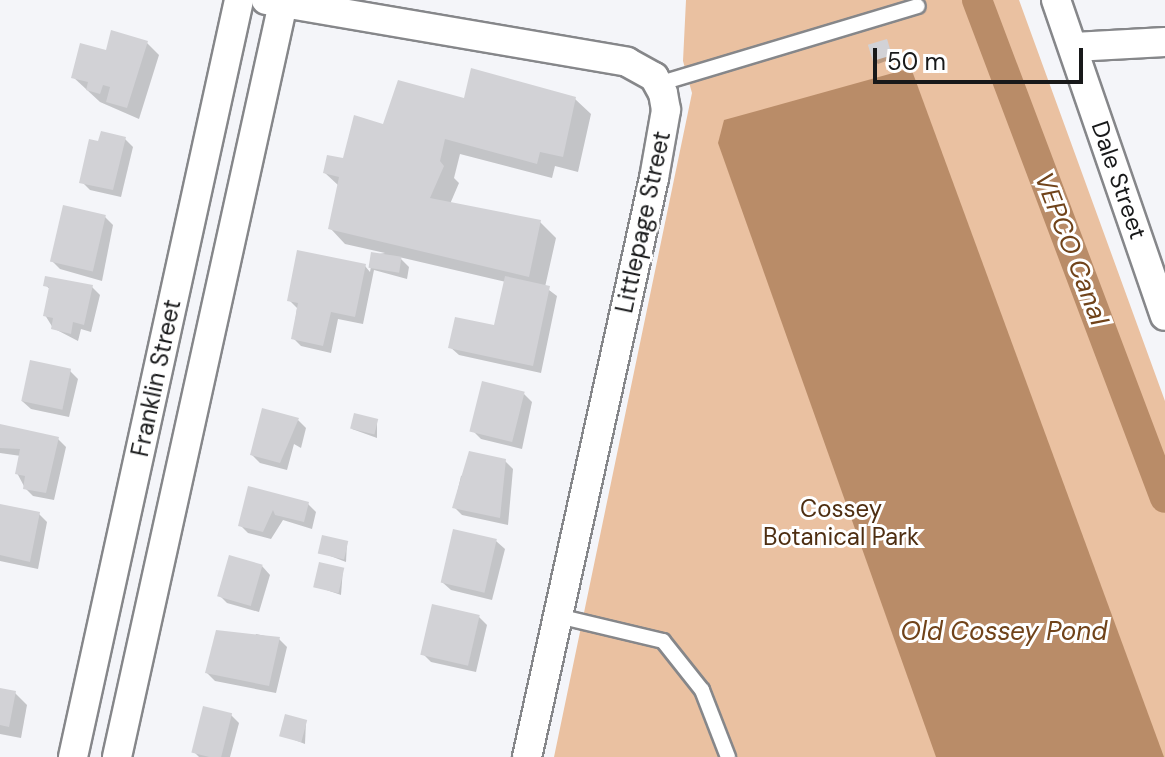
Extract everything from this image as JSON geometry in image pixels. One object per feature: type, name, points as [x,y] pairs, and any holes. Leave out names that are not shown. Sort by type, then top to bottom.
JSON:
[{"type":"street","name":"Franklin Street","points":[[73,757],[239,0]]},
{"type":"street","name":"Dale Street","points":[[1056,0],[1165,316]]},
{"type":"street","name":"Franklin Street","points":[[117,757],[275,2]]},
{"type":"street","points":[[275,2],[627,62],[640,67],[658,84]]},
{"type":"street","points":[[1074,47],[1165,42]]},
{"type":"street","name":"Littlepage Street","points":[[527,757],[654,178],[666,110],[658,84]]},
{"type":"lane","points":[[658,84],[918,6]]},
{"type":"lane","points":[[558,616],[663,641],[702,690],[728,757]]},
{"type":"green space","name":"Cossey Botanical Park","points":[[686,0],[1019,0],[1165,401],[1165,757],[554,757],[692,93],[683,61]]},
{"type":"water","name":"Old Cossey Pond","points":[[911,68],[1164,757],[936,757],[718,143],[724,120]]},
{"type":"building","points":[[111,30],[148,41],[127,108],[106,102],[110,87],[103,85],[100,94],[86,90],[88,82],[71,78],[80,43],[106,50]]},
{"type":"building","points":[[887,39],[892,55],[873,61],[868,45]]},
{"type":"building","points":[[471,68],[576,97],[563,157],[540,152],[537,164],[445,139],[440,161],[444,166],[430,198],[541,220],[529,277],[328,229],[339,177],[323,173],[327,155],[343,158],[354,115],[383,124],[398,80],[464,98]]},
{"type":"building","points":[[101,131],[126,137],[113,190],[79,183],[89,139],[98,141]]},
{"type":"building","points":[[63,205],[106,215],[93,271],[50,262]]},
{"type":"building","points":[[297,250],[366,264],[355,317],[331,312],[323,346],[291,339],[298,303],[287,301]]},
{"type":"building","points":[[371,252],[402,257],[399,273],[368,268]]},
{"type":"building","points":[[45,276],[93,285],[84,325],[73,322],[71,334],[51,329],[53,318],[43,316],[49,287],[43,286]]},
{"type":"building","points":[[505,276],[550,286],[533,366],[448,348],[455,317],[494,325]]},
{"type":"building","points":[[30,360],[71,369],[62,410],[21,401]]},
{"type":"building","points":[[482,381],[525,392],[512,442],[469,431]]},
{"type":"building","points":[[262,408],[299,418],[280,463],[250,455]]},
{"type":"building","points":[[354,413],[378,419],[374,435],[350,429]]},
{"type":"building","points":[[0,424],[59,437],[46,493],[23,489],[25,476],[15,474],[20,449],[0,448]]},
{"type":"building","points":[[469,451],[506,459],[500,518],[452,508]]},
{"type":"building","points":[[248,486],[309,502],[304,522],[275,515],[273,510],[263,532],[238,526]]},
{"type":"building","points":[[0,504],[40,512],[30,562],[0,555]]},
{"type":"building","points":[[453,529],[497,539],[484,593],[441,583]]},
{"type":"building","points":[[322,535],[348,541],[344,560],[318,554]]},
{"type":"building","points":[[229,555],[263,565],[251,606],[217,596]]},
{"type":"building","points":[[319,562],[344,568],[338,593],[313,587]]},
{"type":"building","points":[[432,604],[480,615],[468,666],[420,655]]},
{"type":"building","points":[[216,630],[280,637],[269,686],[205,673]]},
{"type":"building","points":[[0,688],[16,691],[9,727],[0,725]]},
{"type":"building","points":[[203,706],[232,713],[221,757],[191,753]]},
{"type":"building","points":[[285,714],[307,720],[301,742],[279,736]]},
{"type":"waterway","name":"VEPCO Canal","points":[[977,0],[1165,498]]}]
